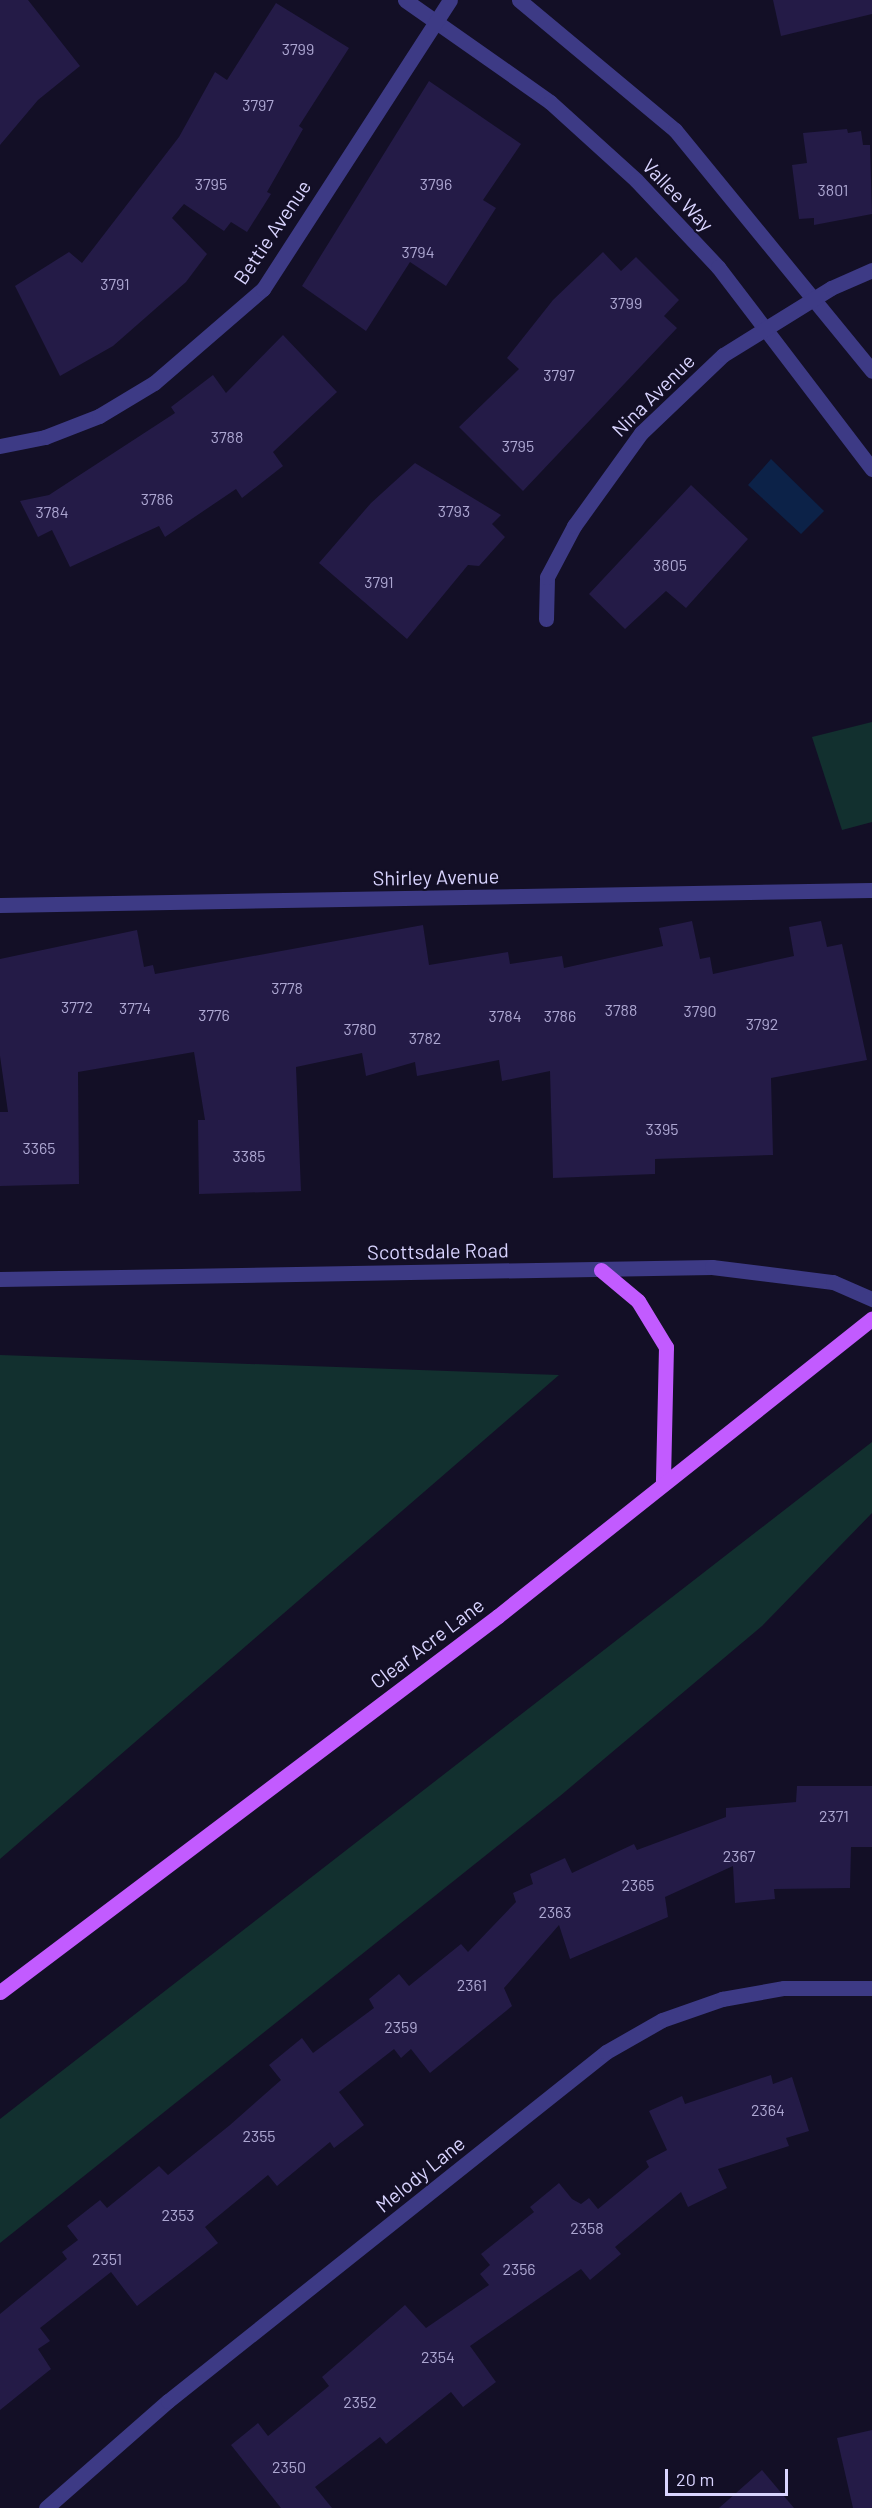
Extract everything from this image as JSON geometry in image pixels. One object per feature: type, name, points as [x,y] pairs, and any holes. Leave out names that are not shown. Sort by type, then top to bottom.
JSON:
[{"type":"main road","points":[[601,1270],[638,1301],[666,1347],[663,1484]]},
{"type":"main road","name":"Clear Acre Lane","points":[[0,1992],[663,1484],[872,1318]]},
{"type":"street","name":"Vallee Way","points":[[405,0],[436,19],[550,102],[636,180],[718,267],[872,469]]},
{"type":"street","name":"Bettie Avenue","points":[[0,446],[45,437],[108,410],[162,376],[263,289],[450,0]]},
{"type":"street","name":"Vallee Way","points":[[519,0],[675,130],[815,298],[872,371]]},
{"type":"street","name":"Nina Avenue","points":[[546,619],[547,577],[603,481],[641,433],[723,355],[815,298],[872,270]]},
{"type":"street","name":"Shirley Avenue","points":[[0,905],[872,890]]},
{"type":"street","name":"Scottsdale Road","points":[[0,1279],[601,1270],[773,1271],[833,1282],[872,1299]]},
{"type":"street","name":"Melody Lane","points":[[46,2508],[168,2401],[606,2052],[662,2020],[722,1999],[784,1989],[872,1988]]},
{"type":"green space","points":[[872,722],[872,822],[842,830],[812,737]]},
{"type":"green space","points":[[0,1355],[559,1375],[0,1859]]},
{"type":"green space","points":[[872,1442],[872,1513],[762,1626],[560,1796],[0,2243],[0,2119]]},
{"type":"water","points":[[771,459],[824,511],[801,534],[748,485]]},
{"type":"building","points":[[0,0],[28,0],[80,66],[38,100],[0,145]]},
{"type":"building","points":[[773,0],[872,0],[872,14],[781,36]]},
{"type":"building","points":[[276,3],[349,48],[299,126],[303,129],[267,192],[271,194],[247,232],[231,222],[224,231],[184,204],[172,218],[207,254],[186,282],[113,346],[60,376],[15,286],[69,252],[82,263],[179,137],[215,72],[227,80]]},
{"type":"building","points":[[429,81],[521,144],[483,200],[496,208],[446,286],[410,262],[366,331],[302,286]]},
{"type":"building","points":[[847,129],[848,133],[861,131],[863,145],[870,145],[872,214],[814,225],[814,218],[799,219],[792,165],[807,163],[803,133]]},
{"type":"building","points":[[603,252],[621,271],[636,257],[679,300],[664,316],[677,328],[523,491],[459,427],[519,369],[507,358],[553,300]]},
{"type":"building","points":[[283,335],[337,392],[273,452],[283,466],[242,498],[236,489],[165,537],[159,526],[70,567],[52,530],[38,537],[20,501],[49,495],[175,413],[171,407],[213,375],[226,393]]},
{"type":"building","points":[[415,463],[501,515],[492,524],[505,537],[479,566],[468,565],[407,639],[319,563],[371,503]]},
{"type":"building","points":[[691,485],[748,539],[686,608],[666,591],[625,629],[589,594]]},
{"type":"building","points":[[692,921],[700,959],[710,957],[713,974],[794,956],[789,927],[821,921],[827,947],[842,944],[867,1060],[771,1078],[773,1155],[655,1159],[655,1174],[553,1178],[550,1071],[502,1081],[499,1060],[417,1076],[415,1062],[366,1076],[362,1053],[296,1067],[301,1191],[199,1194],[198,1120],[205,1120],[194,1052],[78,1072],[79,1184],[0,1186],[0,1112],[8,1112],[0,1056],[0,959],[137,930],[144,967],[153,965],[155,974],[423,925],[429,965],[508,952],[510,964],[562,956],[564,968],[663,946],[659,928]]},
{"type":"building","points":[[797,1786],[872,1786],[872,1847],[851,1847],[850,1888],[774,1889],[775,1899],[735,1903],[733,1866],[665,1897],[668,1917],[570,1959],[559,1925],[504,1988],[512,2006],[430,2073],[411,2049],[401,2058],[394,2049],[339,2092],[364,2125],[334,2148],[330,2142],[277,2186],[268,2175],[205,2227],[218,2243],[189,2266],[137,2306],[111,2272],[40,2328],[50,2341],[38,2349],[51,2369],[0,2410],[0,2314],[67,2259],[62,2252],[78,2240],[67,2226],[100,2200],[107,2208],[159,2166],[168,2175],[281,2080],[269,2065],[302,2038],[313,2053],[374,2008],[369,1999],[399,1974],[409,1986],[461,1944],[468,1952],[516,1902],[513,1893],[533,1884],[530,1874],[565,1858],[572,1873],[634,1844],[637,1850],[726,1817],[726,1808],[796,1802]]},
{"type":"building","points":[[771,2075],[773,2084],[792,2077],[809,2131],[786,2138],[789,2146],[718,2169],[727,2188],[688,2207],[681,2192],[615,2247],[621,2254],[590,2280],[581,2269],[470,2346],[496,2382],[463,2407],[451,2392],[386,2444],[380,2437],[315,2487],[332,2508],[281,2508],[231,2445],[258,2423],[268,2436],[329,2386],[322,2377],[405,2305],[426,2328],[489,2285],[480,2274],[490,2265],[481,2254],[534,2212],[530,2207],[559,2183],[572,2199],[581,2204],[589,2198],[598,2209],[649,2167],[646,2161],[667,2150],[649,2111],[682,2096],[685,2104]]},
{"type":"building","points":[[872,2430],[872,2508],[853,2508],[837,2438]]},
{"type":"building","points":[[762,2470],[794,2508],[719,2508]]}]
